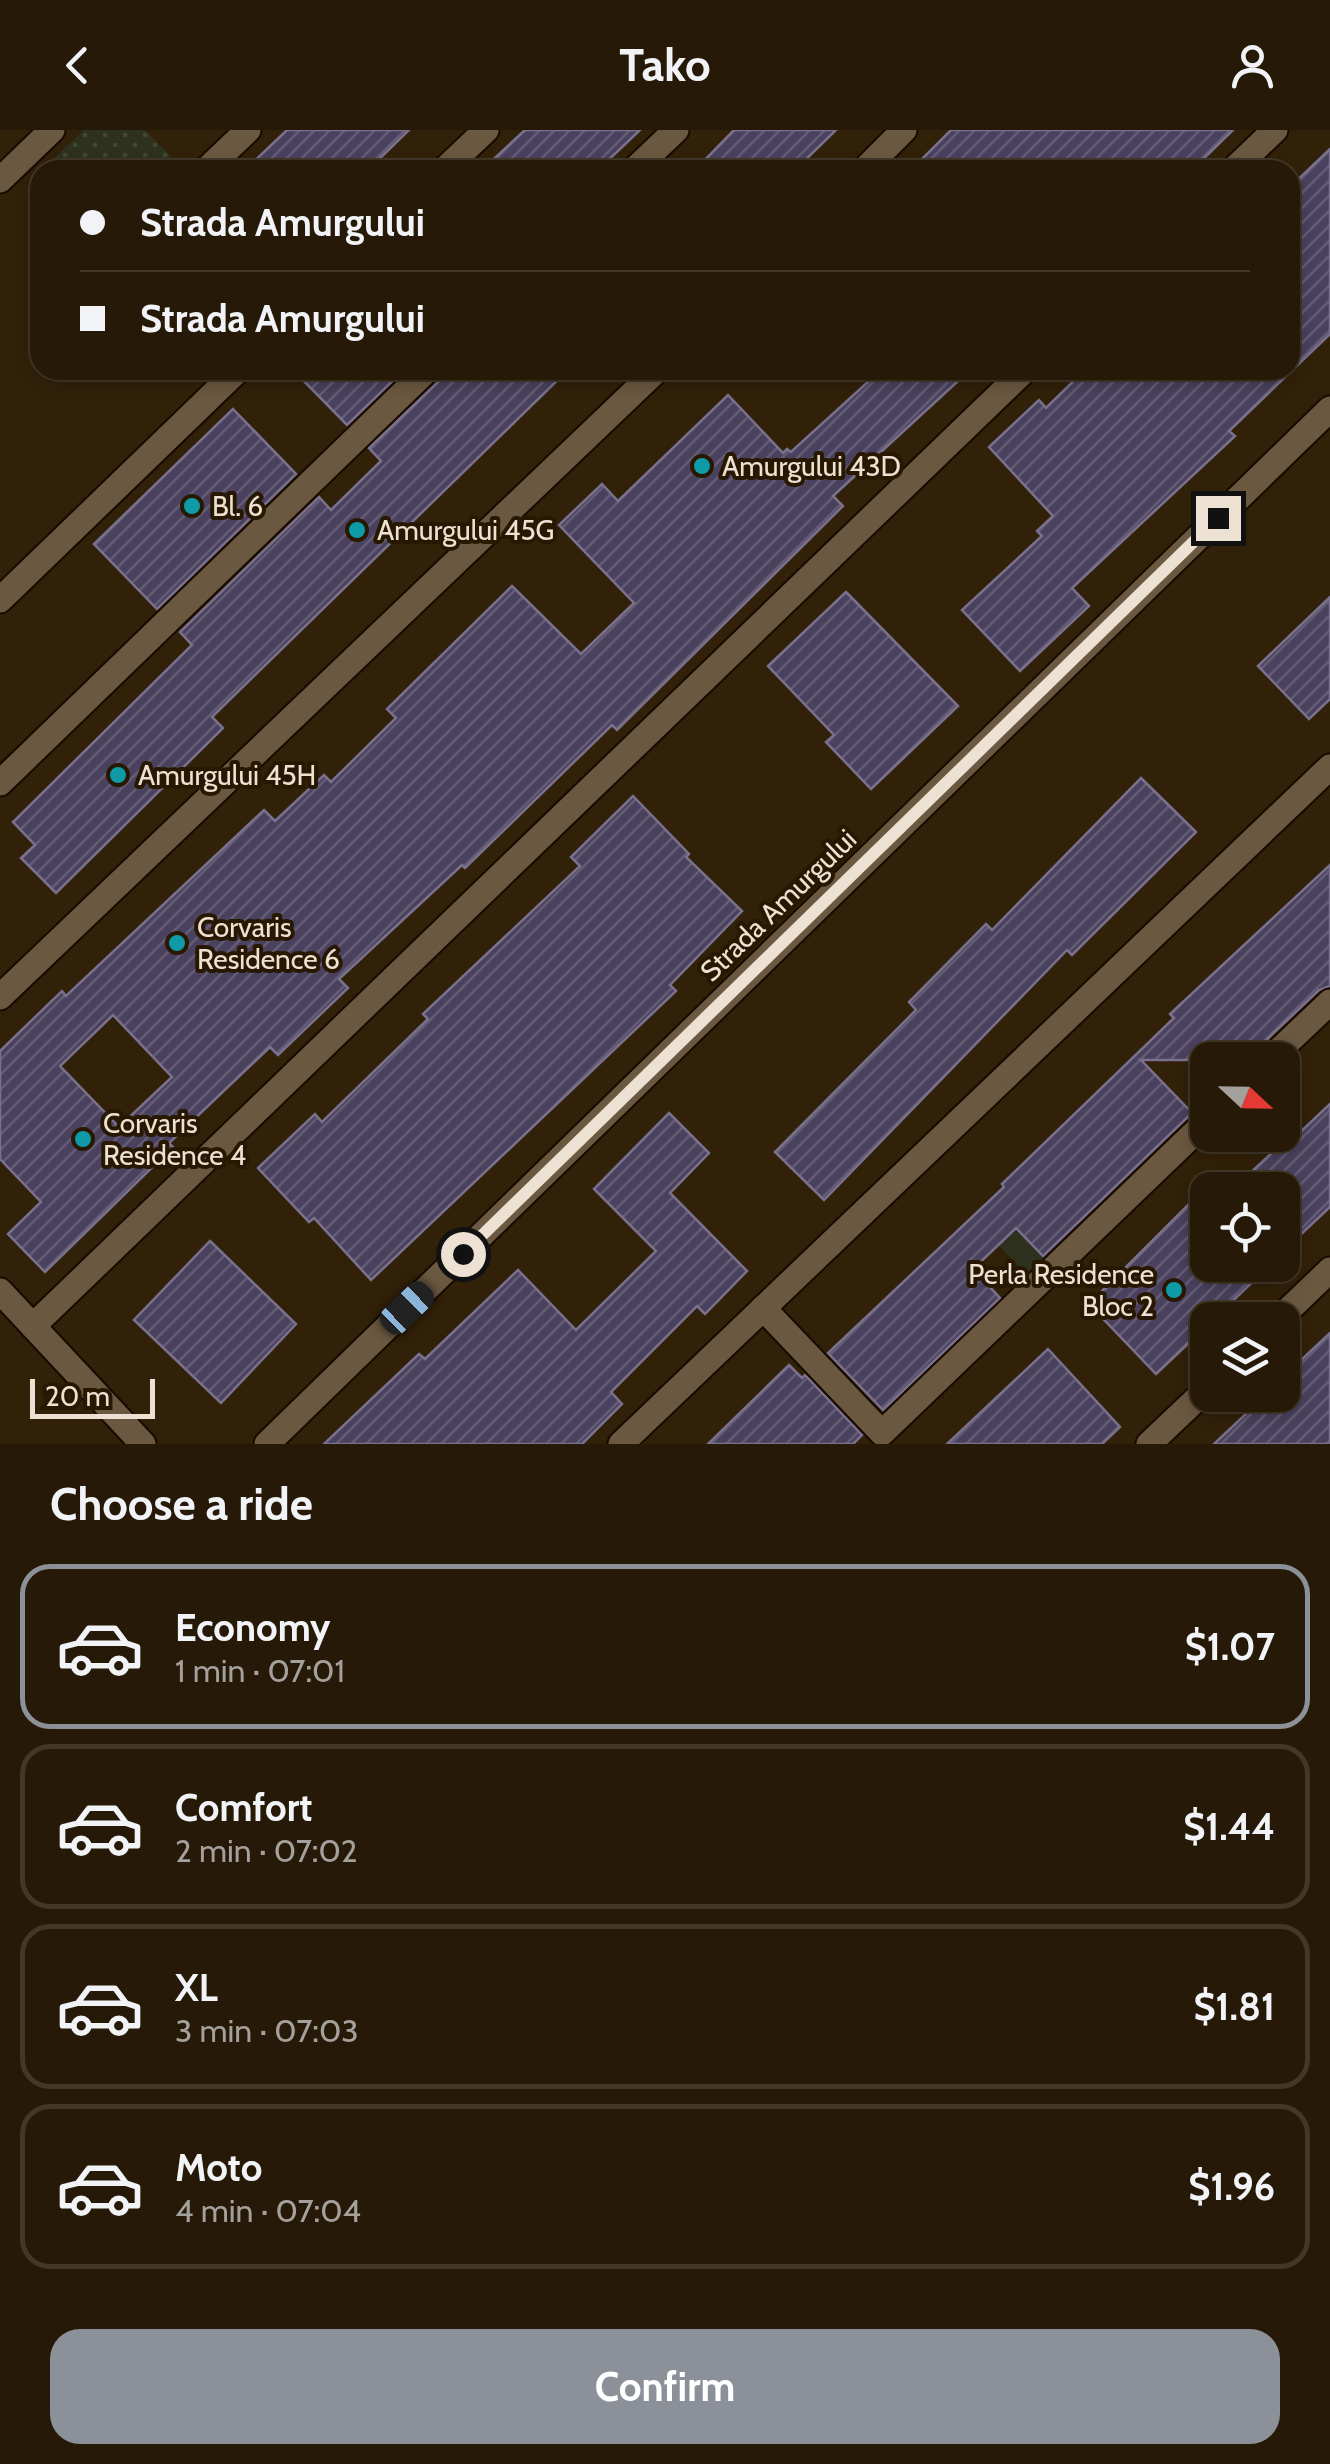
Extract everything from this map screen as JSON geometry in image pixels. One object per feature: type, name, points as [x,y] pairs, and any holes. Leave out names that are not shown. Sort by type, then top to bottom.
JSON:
[{"type":"street","points":[[0,180],[52,130]]},
{"type":"street","points":[[216,160],[248,130]]},
{"type":"street","points":[[454,160],[486,130]]},
{"type":"street","points":[[644,160],[676,130]]},
{"type":"street","points":[[874,160],[904,130]]},
{"type":"street","points":[[1244,160],[1275,130]]},
{"type":"street","points":[[0,600],[228,380]]},
{"type":"street","points":[[0,783],[417,380]]},
{"type":"street","points":[[0,997],[647,380]]},
{"type":"street","points":[[33,1326],[1016,380]]},
{"type":"street","name":"Strada Amurgului","points":[[267,1444],[1330,409]]},
{"type":"street","points":[[621,1444],[1330,767]]},
{"type":"street","points":[[1289,1042],[1330,1002]]},
{"type":"street","points":[[763,1308],[882,1432],[1190,1137]]},
{"type":"street","points":[[1297,1302],[1330,1270]]},
{"type":"street","points":[[0,1291],[143,1444]]},
{"type":"street","points":[[1149,1444],[1190,1405]]},
{"type":"green space","points":[[84,130],[145,130],[174,160],[52,160]]},
{"type":"green space","points":[[994,1195],[1050,1254],[1027,1276],[971,1216]]},
{"type":"building","points":[[287,130],[409,130],[378,160],[256,160]]},
{"type":"building","points":[[525,130],[640,130],[608,160],[493,160]]},
{"type":"building","points":[[734,130],[836,130],[805,160],[705,160]]},
{"type":"building","points":[[951,130],[1233,130],[1202,160],[921,160]]},
{"type":"building","points":[[1330,149],[1330,334],[1300,363],[1300,178]]},
{"type":"building","points":[[303,380],[394,380],[347,425]]},
{"type":"building","points":[[558,380],[212,717],[223,728],[56,893],[21,858],[35,845],[13,822],[192,645],[180,632],[319,497],[331,510],[381,461],[369,448],[438,382]]},
{"type":"building","points":[[870,380],[959,380],[833,496],[843,506],[617,730],[612,725],[465,868],[462,865],[339,979],[348,988],[278,1055],[270,1047],[169,1143],[173,1147],[45,1272],[8,1234],[41,1202],[0,1159],[0,1051],[62,991],[66,996],[264,810],[275,821],[324,775],[331,782],[396,718],[387,709],[512,586],[581,654],[634,603],[559,525],[602,484],[618,501],[728,395],[783,453],[787,449],[791,452]],"holes":[[[113,1015],[172,1077],[119,1127],[60,1066]]]},
{"type":"building","points":[[1075,380],[1282,380],[1229,431],[1235,436],[1072,588],[1089,606],[1020,671],[962,610],[1042,536],[1037,531],[1053,516],[989,447],[1039,400],[1046,408]]},
{"type":"building","name":"Bl. 6","points":[[233,409],[296,474],[157,609],[94,544]]},
{"type":"building","points":[[846,592],[958,706],[871,789],[826,742],[834,735],[768,666]]},
{"type":"building","points":[[1330,597],[1330,699],[1309,719],[1258,666]]},
{"type":"building","points":[[1141,778],[1196,832],[1072,955],[1067,950],[824,1200],[775,1152],[916,1010],[909,1002],[986,924],[992,930]]},
{"type":"building","points":[[633,796],[689,854],[686,857],[742,911],[670,985],[676,991],[371,1280],[314,1218],[309,1222],[258,1168],[315,1114],[322,1122],[428,1019],[423,1014],[580,866],[571,857]]},
{"type":"building","points":[[1330,865],[1330,986],[1319,990],[1264,1042],[1190,1042],[1190,1060],[1141,1060],[1190,1115],[1043,1256],[1016,1228],[973,1269],[1000,1298],[883,1410],[828,1353],[1004,1187],[1002,1184],[1174,1018],[1170,1014]]},
{"type":"building","points":[[1330,1104],[1330,1207],[1300,1235],[1300,1172],[1251,1172],[1273,1152],[1300,1152],[1300,1132]]},
{"type":"building","points":[[669,1113],[709,1153],[670,1193],[747,1271],[705,1314],[697,1306],[611,1392],[622,1404],[582,1444],[324,1444],[419,1354],[425,1359],[518,1270],[576,1330],[656,1251],[594,1189]]},
{"type":"building","name":"Perla Residence Bloc 2","points":[[1188,1205],[1190,1282],[1252,1282],[1232,1302],[1190,1302],[1190,1342],[1156,1374],[1089,1304]]},
{"type":"building","points":[[210,1241],[296,1324],[221,1403],[134,1320]]},
{"type":"building","points":[[1330,1333],[1330,1444],[1214,1444],[1248,1412],[1300,1412],[1300,1361]]},
{"type":"building","points":[[1048,1349],[1120,1427],[1102,1444],[947,1444]]},
{"type":"building","points":[[789,1365],[802,1378],[805,1375],[862,1435],[853,1444],[708,1444]]},
{"type":"place","name":"Amurgului 43D","points":[[702,466]]},
{"type":"place","name":"Bl. 6","points":[[192,506]]},
{"type":"place","name":"Amurgului 45G","points":[[357,530]]},
{"type":"place","name":"Amurgului 45H","points":[[118,775]]},
{"type":"place","name":"Corvaris Residence 6","points":[[177,943]]},
{"type":"place","name":"Corvaris Residence 4","points":[[83,1139]]},
{"type":"place","name":"Perla Residence Bloc 2","points":[[1174,1290]]},
{"type":"route","points":[[463,1254],[1218,518]]}]
